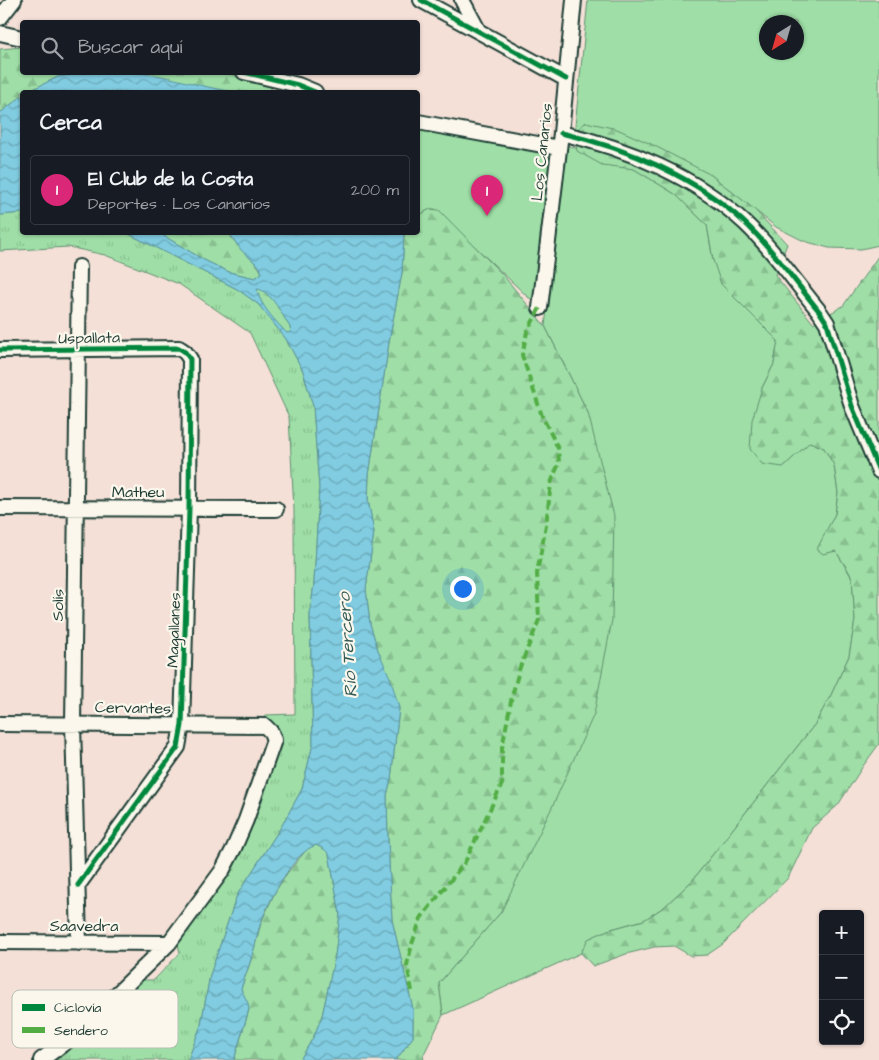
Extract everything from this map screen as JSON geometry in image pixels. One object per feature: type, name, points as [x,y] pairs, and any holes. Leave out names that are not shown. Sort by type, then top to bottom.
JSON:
[{"type":"street","points":[[0,18],[14,0]]},
{"type":"street","points":[[421,0],[566,78]]},
{"type":"street","points":[[462,0],[478,31]]},
{"type":"street","name":"Los Canarios","points":[[540,308],[561,133],[574,0]]},
{"type":"street","points":[[0,32],[20,37]]},
{"type":"street","points":[[256,75],[298,85],[310,90]]},
{"type":"street","points":[[420,122],[559,148]]},
{"type":"street","points":[[561,133],[600,143],[643,159],[711,196],[747,225],[827,323],[852,406],[879,471]]},
{"type":"street","name":"Solís","points":[[79,267],[73,724],[79,943]]},
{"type":"street","name":"Uspallata","points":[[0,350],[179,348]]},
{"type":"street","name":"Magallanes","points":[[78,885],[178,747],[182,725],[189,509],[190,359],[179,348]]},
{"type":"street","name":"Matheu","points":[[0,508],[276,509]]},
{"type":"street","name":"Cervantes","points":[[0,724],[265,726],[271,732],[274,740],[246,820],[234,848],[222,870],[169,943]]},
{"type":"street","name":"Saavedra","points":[[0,942],[169,943]]},
{"type":"street","points":[[121,990],[169,943]]},
{"type":"street","points":[[41,1060],[57,1048]]},
{"type":"green space","points":[[588,0],[879,0],[879,245],[861,249],[829,248],[804,241],[776,227],[711,175],[574,136]]},
{"type":"green space","points":[[20,47],[20,75],[70,75],[58,77],[31,90],[20,90],[20,98],[0,113],[0,49]]},
{"type":"green space","points":[[148,75],[232,75],[255,80],[271,87],[272,90],[219,90]]},
{"type":"green space","points":[[586,122],[617,129],[711,175],[755,210],[787,244],[775,275],[813,323],[843,306],[879,255],[879,744],[838,805],[812,828],[788,878],[723,944],[707,955],[691,956],[674,946],[654,947],[626,954],[593,966],[581,953],[588,939],[608,930],[644,920],[664,907],[692,881],[815,724],[849,656],[855,620],[852,577],[836,551],[823,554],[817,549],[835,514],[838,493],[834,465],[824,448],[810,442],[783,467],[762,464],[750,449],[752,420],[762,388],[774,364],[778,341],[721,284],[713,260],[707,225],[675,194],[634,169],[602,165],[577,151],[574,133]]},
{"type":"green space","points":[[420,129],[546,154],[551,160],[536,299],[529,298],[435,209],[430,209],[420,215]]},
{"type":"green space","points":[[567,145],[634,169],[675,194],[707,225],[713,260],[778,341],[774,364],[762,388],[783,467],[810,442],[824,448],[834,465],[838,493],[835,514],[818,549],[836,551],[852,578],[855,620],[849,656],[815,724],[692,881],[664,907],[644,920],[608,930],[589,939],[581,953],[443,1015],[439,983],[501,912],[588,413],[545,326]]},
{"type":"green space","points":[[430,209],[439,210],[503,275],[545,326],[588,413],[614,516],[612,620],[594,714],[554,803],[501,912],[439,983],[443,1015],[423,1056],[424,1060],[396,1060],[413,1037],[413,1009],[392,920],[388,841],[387,795],[391,779],[399,708],[370,624],[366,589],[374,532],[368,500],[369,475],[390,336],[402,273],[404,235],[420,235],[420,215]]},
{"type":"green space","points":[[20,213],[20,235],[131,235],[237,289],[258,304],[286,339],[303,371],[313,406],[319,488],[314,583],[310,615],[313,744],[302,789],[281,827],[237,895],[210,975],[201,1025],[188,1060],[56,1060],[72,1048],[178,1048],[178,990],[133,990],[142,980],[154,980],[180,953],[178,944],[230,872],[237,859],[253,823],[281,742],[279,731],[275,725],[265,719],[266,715],[295,714],[294,510],[289,417],[250,333],[179,284],[105,255],[68,247],[0,251],[0,215]]},
{"type":"green space","points":[[162,235],[230,235],[262,273],[255,278],[229,272],[204,260]]},
{"type":"green space","points":[[257,288],[263,290],[272,299],[290,327],[291,332],[287,333],[268,313],[258,294]]},
{"type":"green space","points":[[316,845],[329,854],[340,914],[335,956],[322,1016],[314,1036],[300,1060],[234,1060],[249,1010],[241,989],[261,923],[275,892],[288,872],[308,848]]},
{"type":"water","points":[[70,75],[156,75],[223,90],[31,90],[58,77]]},
{"type":"water","points":[[20,98],[20,213],[0,215],[0,113]]},
{"type":"water","name":"Río Tercero","points":[[131,235],[162,235],[204,260],[229,272],[255,278],[262,273],[259,266],[241,250],[230,235],[404,235],[402,273],[390,336],[369,475],[368,500],[374,532],[366,589],[370,624],[378,650],[391,680],[399,708],[391,779],[387,795],[388,841],[392,920],[413,1009],[413,1037],[396,1060],[300,1060],[314,1036],[322,1016],[335,956],[340,914],[329,854],[316,845],[299,857],[283,878],[261,922],[241,989],[249,1009],[234,1060],[188,1060],[201,1025],[210,975],[237,895],[281,827],[302,789],[313,744],[310,615],[314,583],[319,488],[313,406],[303,371],[286,339],[258,304],[237,289]],"holes":[[[257,289],[267,294],[276,304],[291,332],[287,333],[264,307]]]},
{"type":"marked path","points":[[412,991],[407,965],[421,918],[465,862],[502,784],[502,748],[512,696],[520,667],[539,620],[537,573],[546,525],[551,483],[559,463],[558,448],[542,416],[522,355],[527,332],[540,308]]},
{"type":"cycle path","points":[[421,0],[566,79]]},
{"type":"cycle path","points":[[256,75],[298,85],[310,90]]},
{"type":"cycle path","points":[[561,133],[611,147],[659,166],[683,178],[726,207],[765,243],[827,323],[852,406],[879,471]]},
{"type":"cycle path","points":[[0,350],[179,348],[190,359],[189,509],[182,725],[178,747],[78,885]]},
{"type":"place","name":"El Club de la Costa","points":[[487,216]]}]
